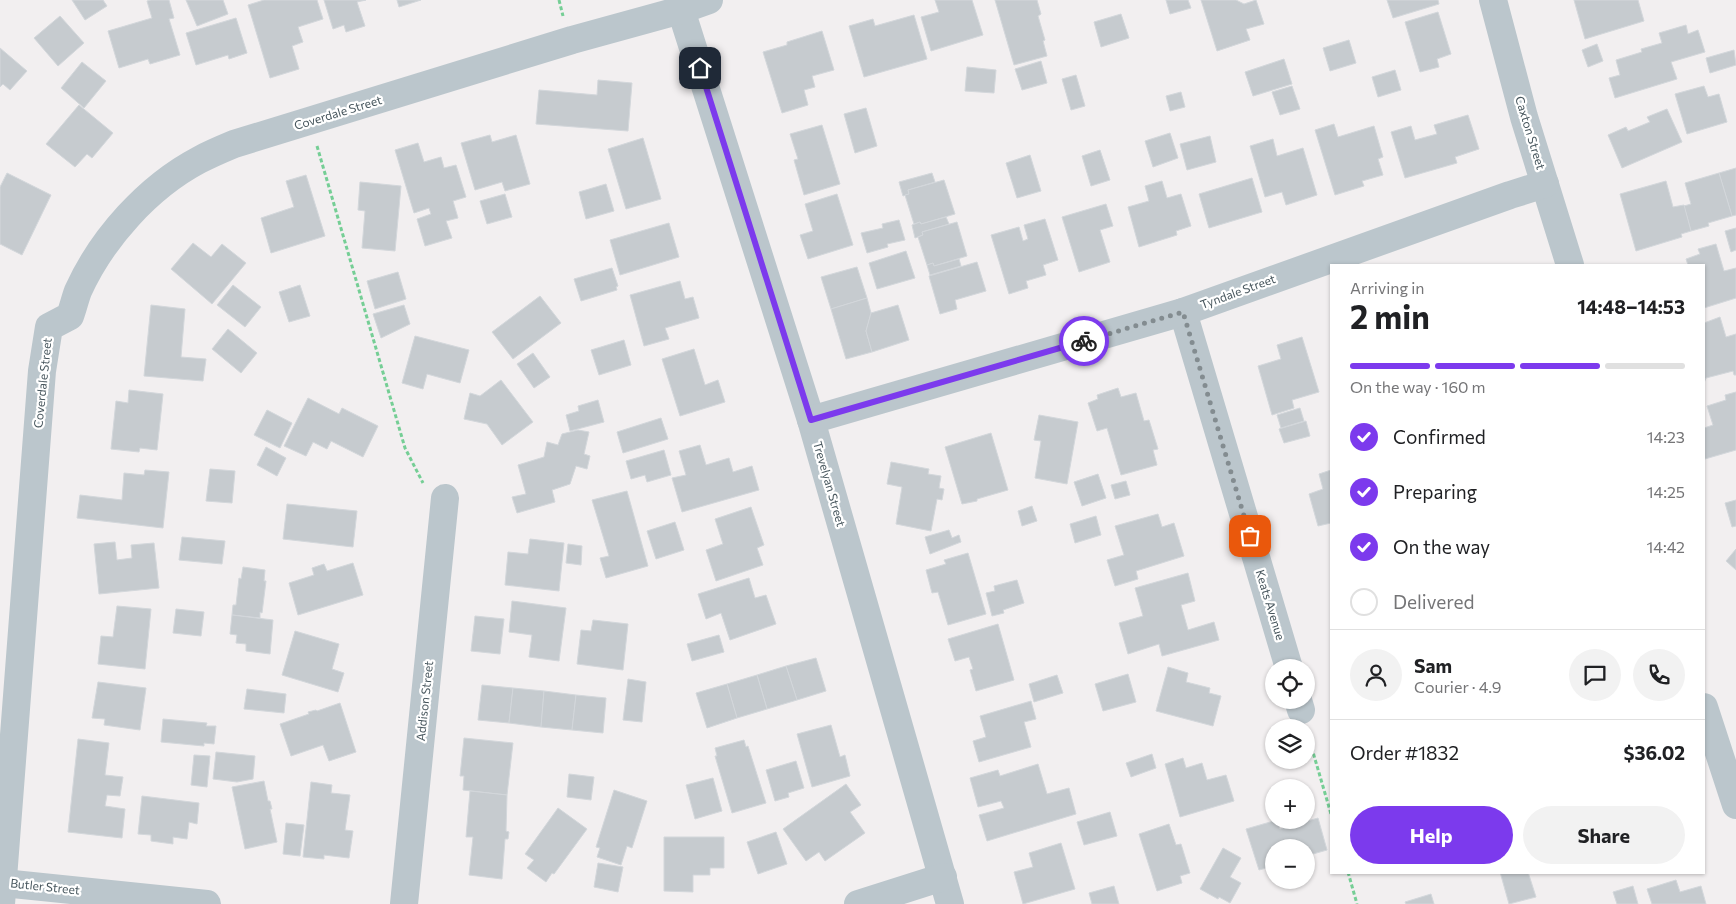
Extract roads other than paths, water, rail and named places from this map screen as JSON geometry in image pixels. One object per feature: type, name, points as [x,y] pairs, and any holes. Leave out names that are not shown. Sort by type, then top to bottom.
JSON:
[{"type":"street","name":"Coverdale Street","points":[[2,893],[42,370],[49,327],[70,316],[78,291],[111,236],[141,203],[169,179],[198,160],[234,144],[709,0]]},
{"type":"street","name":"Caxton Street","points":[[1493,0],[1524,117],[1570,264]]},
{"type":"street","name":"Trevelyan Street","points":[[681,10],[811,420],[950,904]]},
{"type":"street","name":"Tyndale Street","points":[[811,420],[1183,312],[1545,184]]},
{"type":"street","name":"Keats Avenue","points":[[1183,312],[1286,659]]},
{"type":"street","name":"Addison Street","points":[[404,904],[444,498]]},
{"type":"street","points":[[1705,710],[1736,805]]},
{"type":"street","points":[[858,904],[943,877]]},
{"type":"street","name":"Butler Street","points":[[2,893],[207,904]]}]
